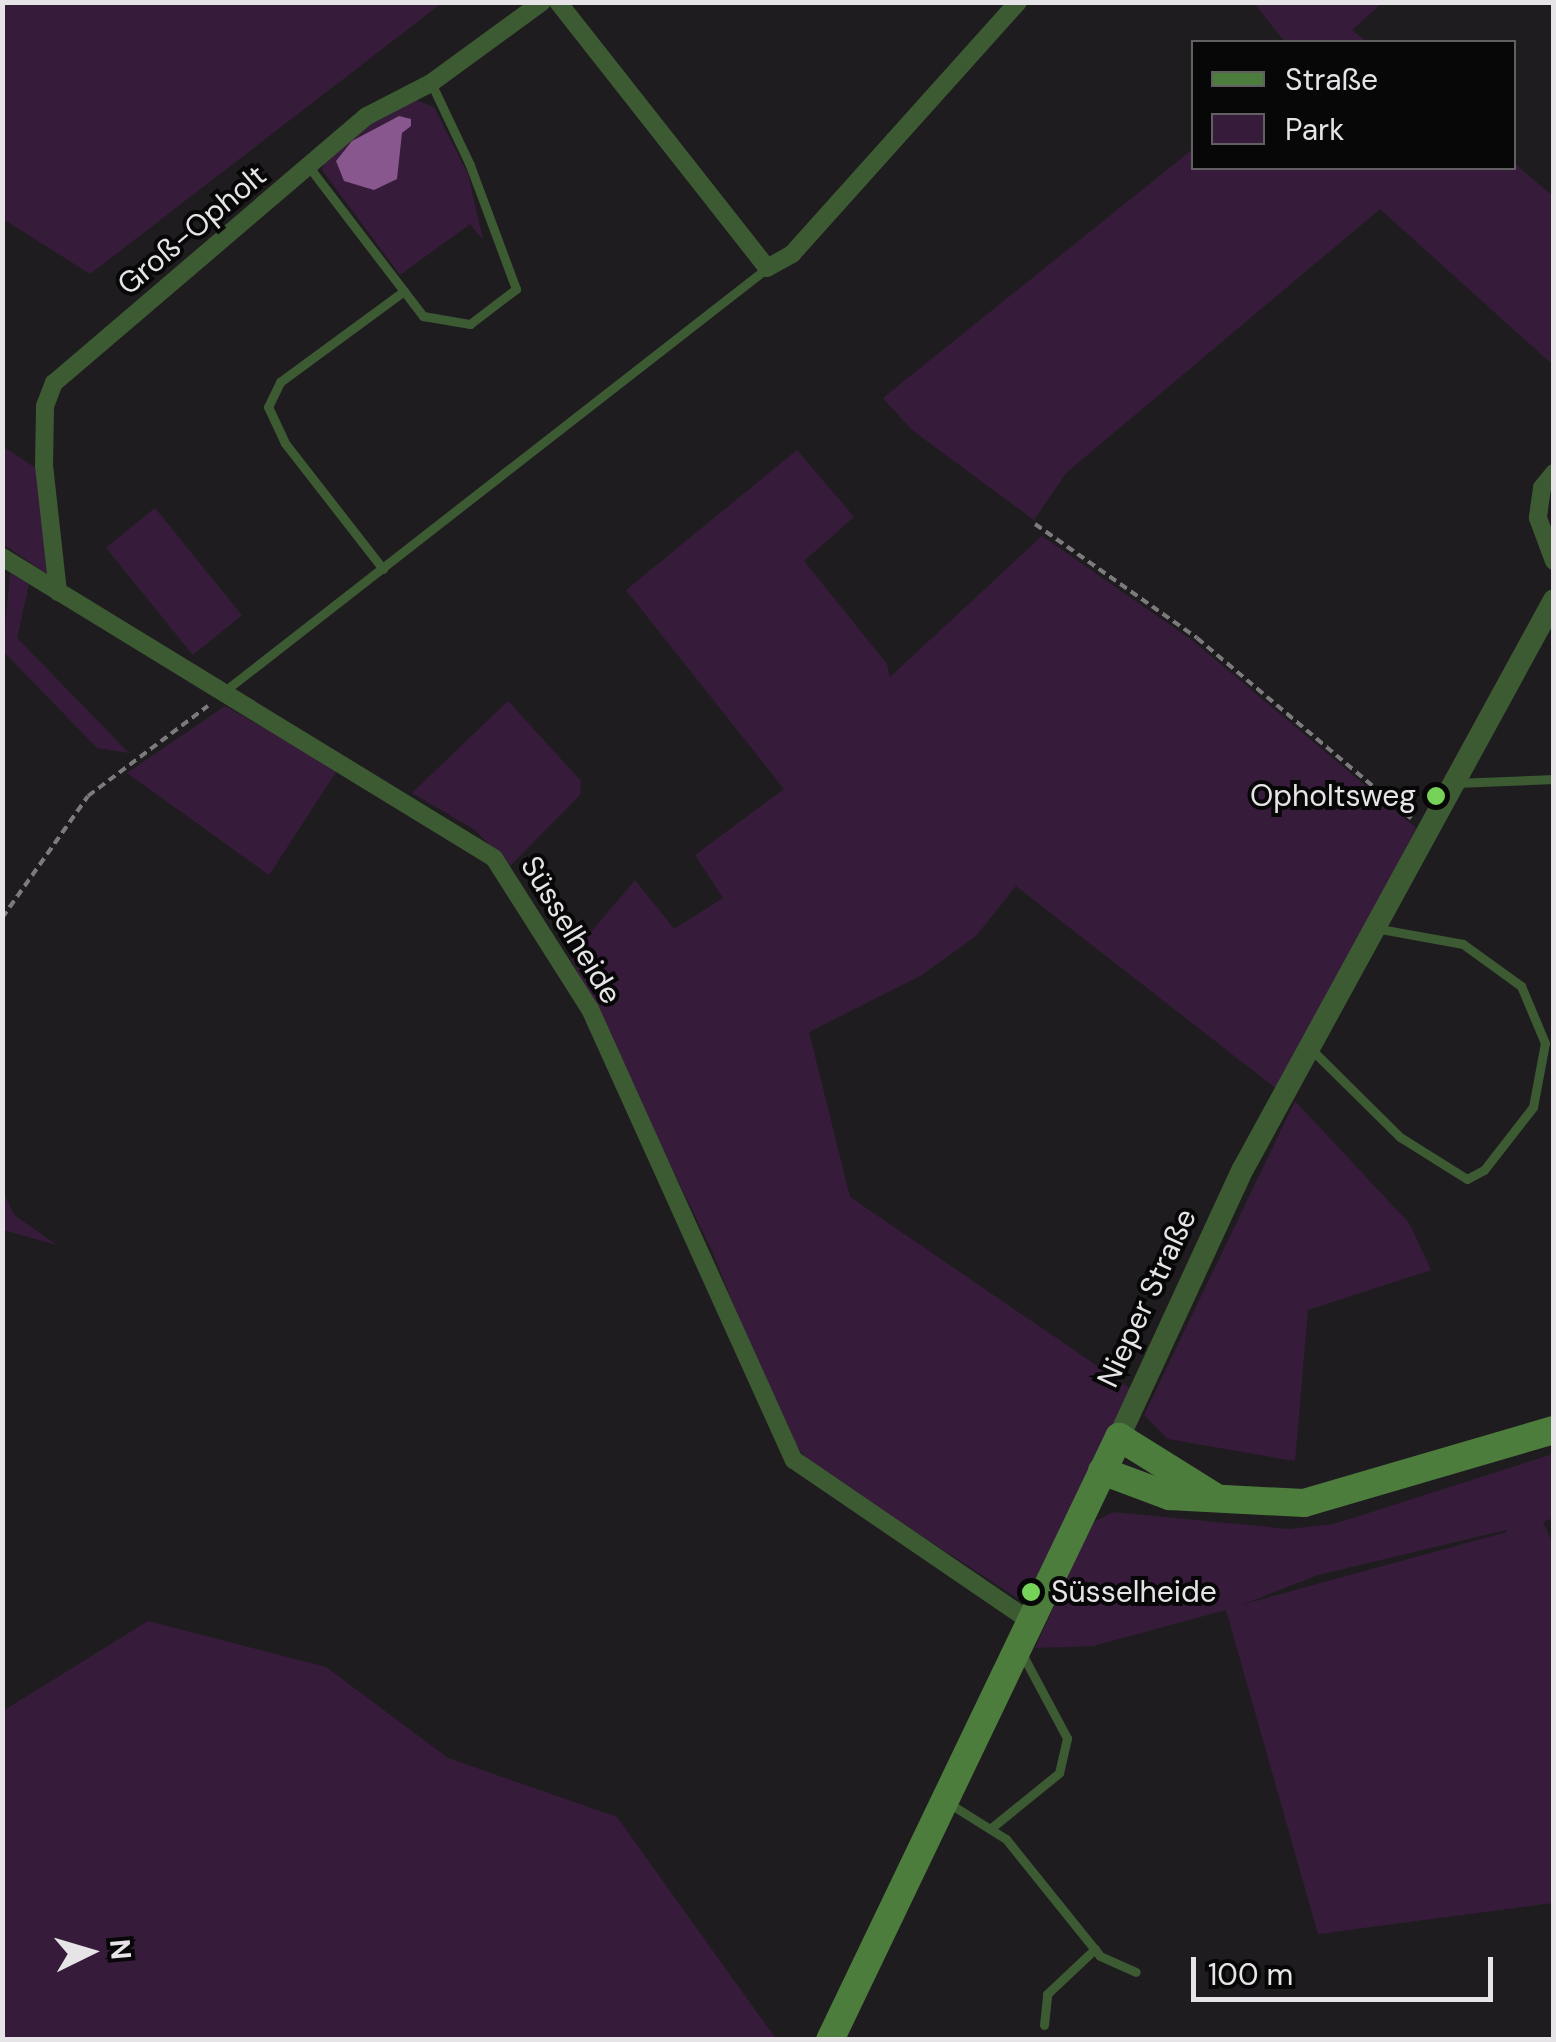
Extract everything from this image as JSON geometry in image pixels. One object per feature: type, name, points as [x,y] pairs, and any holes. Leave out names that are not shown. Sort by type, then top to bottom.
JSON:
[{"type":"main road","points":[[1102,1472],[1169,1496],[1304,1503],[1349,1494],[1554,1430]]},
{"type":"main road","name":"Nieper Straße","points":[[830,2040],[1119,1436]]},
{"type":"main road","points":[[1119,1436],[1217,1498]]},
{"type":"street","name":"Groß-Opholt","points":[[58,592],[44,466],[45,406],[54,383],[367,116],[430,83],[542,2]]},
{"type":"street","points":[[558,2],[767,268],[792,254],[1018,2]]},
{"type":"street","points":[[1554,473],[1542,488],[1538,518],[1554,560]]},
{"type":"street","name":"Süsselheide","points":[[2,557],[494,858],[590,1009],[794,1460],[1024,1633]]},
{"type":"street","name":"Nieper Straße","points":[[1119,1436],[1242,1169],[1554,600]]},
{"type":"lane","points":[[308,167],[423,316],[470,324],[516,289],[470,165],[430,83]]},
{"type":"lane","points":[[222,693],[767,268]]},
{"type":"lane","points":[[382,569],[285,444],[268,407],[280,382],[404,291]]},
{"type":"lane","points":[[1452,783],[1554,780]]},
{"type":"lane","points":[[1308,1046],[1400,1137],[1466,1179],[1484,1170],[1533,1106],[1545,1043],[1521,986],[1463,944],[1373,927]]},
{"type":"lane","points":[[990,1829],[1059,1773],[1067,1738],[1024,1633]]},
{"type":"lane","points":[[944,1800],[1006,1839],[1095,1949],[1136,1972]]},
{"type":"lane","points":[[1044,2025],[1046,1994],[1095,1949]]},
{"type":"path","points":[[1035,524],[1197,638],[1426,831]]},
{"type":"path","points":[[2,918],[88,796],[222,693]]},
{"type":"green space","points":[[2,3],[442,3],[90,274],[3,219]]},
{"type":"green space","points":[[1254,3],[1382,3],[1352,30],[1364,40],[1283,40]]},
{"type":"green space","points":[[416,100],[434,107],[468,174],[483,240],[470,224],[400,275],[322,170],[326,157],[370,121]]},
{"type":"green space","points":[[1191,151],[1191,170],[1516,170],[1516,165],[1553,196],[1553,365],[1380,209],[1066,473],[1034,520],[912,430],[883,398]]},
{"type":"green space","points":[[2,446],[39,470],[47,574],[3,544]]},
{"type":"green space","points":[[797,450],[854,517],[804,561],[887,664],[890,677],[1042,536],[1193,641],[1416,828],[1282,1093],[1016,886],[976,936],[922,975],[809,1032],[850,1197],[1131,1389],[1025,1603],[809,1463],[782,1425],[712,1251],[570,957],[635,880],[674,929],[723,898],[695,855],[784,789],[626,590]]},
{"type":"green space","points":[[155,508],[242,615],[193,655],[106,548]]},
{"type":"green space","points":[[10,573],[29,584],[17,638],[129,753],[97,748],[3,651]]},
{"type":"green space","points":[[508,701],[581,781],[580,795],[510,866],[475,830],[412,793]]},
{"type":"green space","points":[[225,706],[338,769],[269,875],[127,773]]},
{"type":"green space","points":[[1295,1101],[1409,1223],[1431,1270],[1308,1310],[1295,1461],[1168,1439],[1144,1415]]},
{"type":"green space","points":[[2,1190],[14,1215],[57,1245],[3,1230]]},
{"type":"green space","points":[[1553,1454],[1553,1518],[1543,1522],[1554,1545],[1553,1903],[1318,1934],[1226,1610],[1093,1646],[1035,1648],[1092,1523],[1113,1512],[1289,1529],[1334,1524]],"holes":[[[1507,1532],[1241,1605],[1318,1575]]]},
{"type":"green space","points":[[148,1621],[326,1667],[448,1758],[617,1817],[776,2039],[3,2039],[3,1711]]},
{"type":"shaded area","points":[[399,116],[411,119],[411,126],[402,133],[397,179],[374,190],[344,181],[336,161],[352,141]]},
{"type":"place","name":"Opholtsweg","points":[[1436,796]]},
{"type":"place","name":"Süsselheide","points":[[1031,1592]]}]
